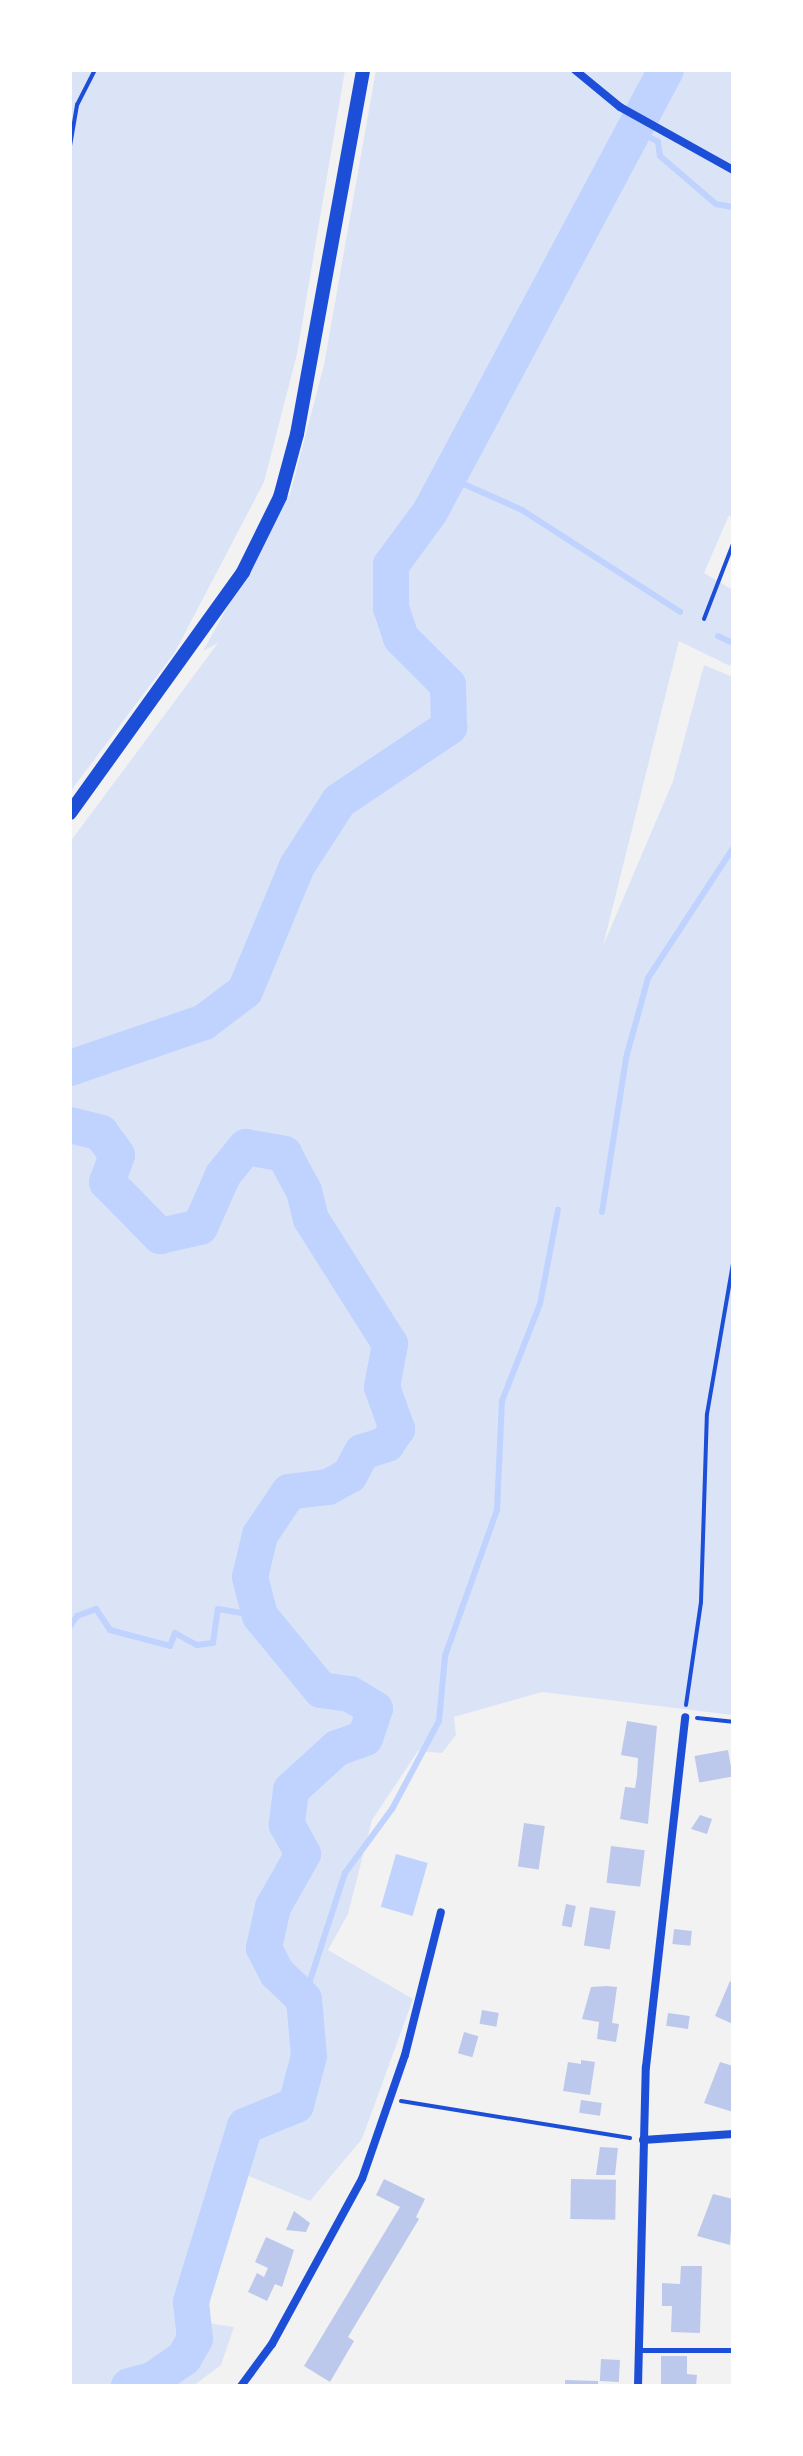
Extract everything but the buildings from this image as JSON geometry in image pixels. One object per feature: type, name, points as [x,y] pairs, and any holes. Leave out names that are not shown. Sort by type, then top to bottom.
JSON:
[{"type":"main road","points":[[70,813],[234,585],[280,497],[297,434],[363,70]]},
{"type":"street","points":[[575,70],[620,107],[733,170]]},
{"type":"street","points":[[638,2386],[646,2067],[685,1717]]},
{"type":"street","points":[[241,2386],[272,2344],[362,2179],[391,2099],[441,1912]]},
{"type":"street","points":[[643,2140],[733,2134]]},
{"type":"lane","points":[[639,2350],[733,2350]]},
{"type":"path","points":[[70,146],[77,105],[95,70]]},
{"type":"path","points":[[70,172],[70,209]]},
{"type":"path","points":[[704,619],[733,544]]},
{"type":"path","points":[[733,1263],[707,1414],[701,1602],[685,1717],[733,1722]]},
{"type":"path","points":[[391,2099],[643,2140]]},
{"type":"shaded area","points":[[70,70],[345,70],[297,354],[264,482],[175,652],[70,792]]},
{"type":"shaded area","points":[[376,70],[733,70],[733,519],[729,515],[704,573],[733,590],[733,658],[730,666],[679,641],[603,946],[673,781],[704,665],[733,677],[733,1715],[542,1692],[454,1717],[456,1735],[442,1753],[418,1751],[372,1820],[348,1914],[328,1950],[413,1999],[362,2139],[310,2201],[246,2175],[217,2237],[202,2322],[234,2327],[221,2365],[193,2386],[70,2386],[70,842],[218,643],[203,651],[290,494],[324,365]]},
{"type":"water","points":[[396,1854],[428,1863],[413,1916],[381,1907]]},
{"type":"waterway","points":[[70,1068],[204,1022],[245,991],[297,866],[339,801],[449,727],[448,685],[401,638],[391,608],[391,565],[430,512],[666,70]]},
{"type":"waterway","points":[[635,129],[658,142],[660,156],[716,204],[733,207]]},
{"type":"waterway","points":[[448,477],[522,510],[680,612]]},
{"type":"waterway","points":[[718,636],[733,643]]},
{"type":"waterway","points":[[602,1212],[626,1058],[648,978],[733,848]]},
{"type":"waterway","points":[[70,1125],[101,1133],[117,1155],[107,1182],[160,1236],[200,1227],[223,1175],[246,1147],[284,1154],[304,1191],[311,1219],[390,1344],[382,1387],[397,1429],[387,1444],[362,1452],[350,1475],[328,1487],[289,1492],[260,1535],[250,1577],[260,1616],[321,1690],[350,1694],[375,1709],[365,1738],[337,1748],[291,1790],[287,1825],[303,1854],[273,1907],[264,1948],[277,1973],[304,1999],[309,2056],[296,2105],[245,2126],[191,2302],[195,2339],[184,2358],[152,2380],[129,2386]]},
{"type":"waterway","points":[[304,1999],[345,1873],[392,1809],[439,1721],[445,1656],[497,1510],[502,1401],[540,1304],[558,1210]]},
{"type":"waterway","points":[[70,1626],[77,1616],[96,1609],[110,1630],[170,1646],[175,1633],[197,1645],[213,1643],[218,1609],[260,1616]]}]
